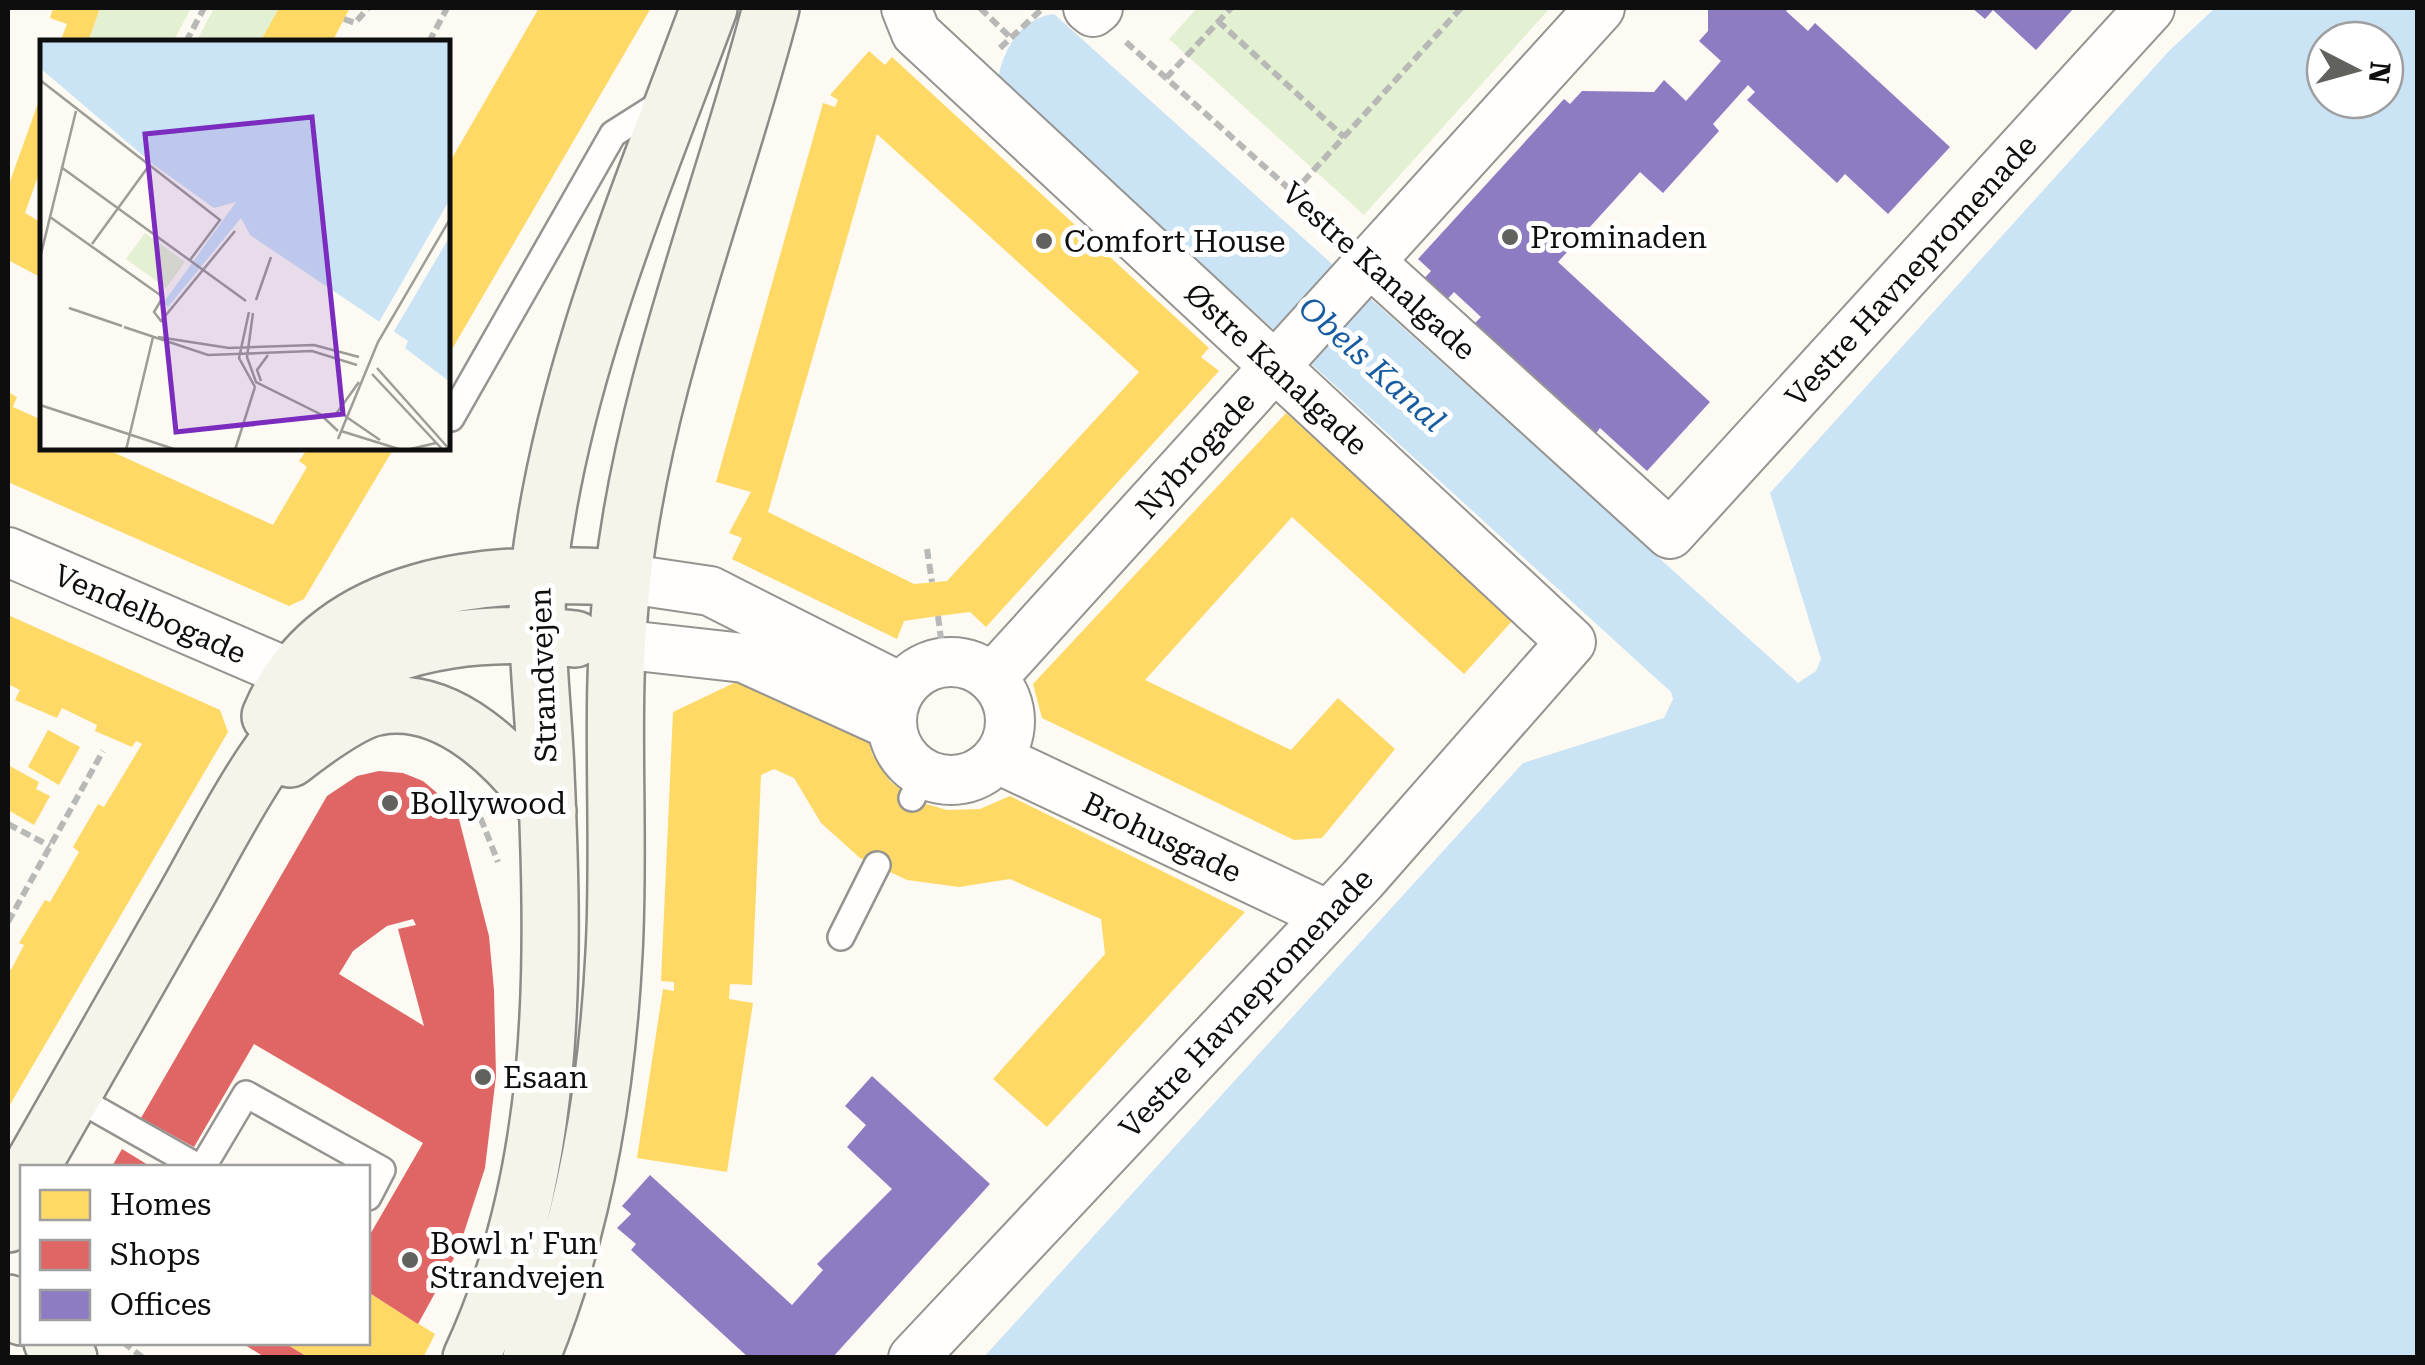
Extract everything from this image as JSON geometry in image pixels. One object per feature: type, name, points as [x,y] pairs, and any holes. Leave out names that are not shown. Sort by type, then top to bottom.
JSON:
[{"type":"street","name":"Strandvejen","points":[[470,1358],[490,1316],[518,1227],[544,1104],[550,1040],[548,812],[539,572],[555,476],[593,328],[709,8]]},
{"type":"street","points":[[531,1358],[586,1190],[606,1056],[614,952],[618,644],[622,578],[634,501],[661,390],[771,8]]},
{"type":"street","name":"Østre Kanalgade","points":[[906,8],[916,34],[1279,362],[1571,642]]},
{"type":"street","name":"Nybrogade","points":[[992,678],[1600,8]]},
{"type":"street","name":"Vestre Havnepromenade","points":[[1670,534],[2150,8]]},
{"type":"street","name":"Vestre Kanalgade","points":[[1363,269],[1670,534]]},
{"type":"street","name":"Vendelbogade","points":[[8,552],[291,674]]},
{"type":"street","points":[[241,799],[271,712],[291,674],[326,636],[364,612],[475,580],[539,572],[622,578],[710,591],[897,706]]},
{"type":"street","points":[[33,1165],[241,799],[294,723],[333,685],[382,659],[405,653],[485,634],[541,635],[744,658],[897,706]]},
{"type":"street","name":"Vestre Havnepromenade","points":[[914,1358],[1328,915],[1571,642]]},
{"type":"street","points":[[944,662],[966,664],[992,678],[1006,698],[1011,720],[1002,750],[964,780],[918,786],[896,745],[897,706],[914,674],[944,662]]},
{"type":"street","points":[[241,799],[310,743],[376,706],[432,710],[472,734],[519,770],[548,812]]},
{"type":"street","name":"Brohusgade","points":[[1002,750],[1328,915]]},
{"type":"street","points":[[8,1224],[20,1188]]},
{"type":"lane","points":[[451,418],[613,134],[677,93]]},
{"type":"lane","points":[[1002,750],[1149,808]]},
{"type":"lane","points":[[841,937],[877,866]]},
{"type":"lane","points":[[203,1165],[246,1094],[382,1170],[370,1193]]},
{"type":"lane","points":[[72,1096],[196,1165]]},
{"type":"path","points":[[187,40],[204,8]]},
{"type":"path","points":[[344,19],[355,23],[368,8]]},
{"type":"path","points":[[430,40],[447,8]]},
{"type":"path","points":[[980,8],[1009,36]]},
{"type":"path","points":[[983,96],[997,52],[1009,36],[1046,8]]},
{"type":"path","points":[[1166,78],[1231,8]]},
{"type":"path","points":[[1293,193],[1461,8]]},
{"type":"path","name":"Vestre Kanalgade","points":[[1093,9],[1293,193],[1363,269]]},
{"type":"path","points":[[1218,22],[1344,137]]},
{"type":"path","points":[[927,549],[932,582]]},
{"type":"path","points":[[938,616],[944,662]]},
{"type":"path","points":[[8,922],[103,751]]},
{"type":"path","points":[[470,795],[499,866]]},
{"type":"path","points":[[8,824],[50,846]]},
{"type":"green space","points":[[100,8],[191,8],[174,40],[89,40]]},
{"type":"green space","points":[[214,8],[279,8],[261,40],[197,40]]},
{"type":"green space","points":[[1197,8],[1550,8],[1364,215],[1169,39]]},
{"type":"water","name":"Obels Kanal","points":[[2215,8],[2417,8],[2417,1357],[983,1358],[1523,763],[1664,718],[1673,699],[1671,692],[998,78],[1010,46],[1023,28],[1054,14],[1798,683],[1816,671],[1821,659],[1770,493],[2169,51]]},
{"type":"building: Homes","points":[[53,8],[100,8],[89,40],[61,40],[67,24],[50,18]]},
{"type":"building: Homes","points":[[279,8],[350,8],[333,40],[261,40]]},
{"type":"building: Homes","points":[[539,8],[651,8],[450,353],[450,162]]},
{"type":"building: Homes","name":"Comfort House","points":[[869,51],[885,65],[892,57],[1209,348],[1201,357],[1219,371],[986,627],[970,612],[938,616],[904,621],[897,639],[732,559],[742,538],[729,533],[751,492],[716,482],[823,103],[835,107],[838,100],[830,95]],"holes":[[[877,134],[1139,372],[947,581],[914,584],[768,512]]]},
{"type":"building: Homes","points":[[40,98],[40,171],[25,213],[40,222],[40,277],[8,260],[8,187]]},
{"type":"building: Homes","points":[[8,392],[17,397],[13,407],[40,419],[40,450],[108,450],[273,525],[307,467],[299,461],[307,450],[393,450],[304,599],[289,606],[8,482]]},
{"type":"building: Homes","points":[[1286,413],[1514,619],[1464,674],[1292,517],[1145,680],[1291,750],[1338,698],[1395,749],[1322,838],[1294,840],[1042,718],[1033,684]]},
{"type":"building: Homes","points":[[8,615],[220,710],[228,732],[8,1108],[8,968],[11,970],[24,945],[19,943],[45,900],[50,902],[79,852],[73,847],[98,804],[104,807],[142,744],[136,741],[132,747],[95,731],[97,725],[62,708],[57,718],[15,700],[20,690],[8,684]]},
{"type":"building: Homes","points":[[757,672],[865,722],[872,754],[890,781],[916,801],[947,810],[980,809],[1010,796],[1245,912],[1047,1127],[993,1079],[1105,954],[1101,919],[1010,879],[959,887],[907,880],[860,858],[821,823],[794,778],[774,769],[761,775],[752,985],[730,984],[729,999],[753,1003],[727,1172],[637,1158],[663,989],[674,991],[674,982],[661,981],[673,712]]},
{"type":"building: Homes","points":[[48,730],[80,747],[59,785],[28,767]]},
{"type":"building: Homes","points":[[8,765],[39,782],[36,789],[50,796],[34,825],[8,810]]},
{"type":"building: Homes","points":[[370,1293],[435,1334],[423,1358],[309,1358],[288,1345],[370,1345]]},
{"type":"building: Shops","points":[[379,771],[403,773],[423,781],[449,803],[459,819],[489,936],[496,1076],[485,1168],[458,1251],[418,1324],[370,1293],[370,1235],[423,1143],[254,1044],[194,1147],[141,1118],[327,796],[357,776]],"holes":[[[413,919],[416,925],[398,929],[424,1026],[339,974],[353,951],[387,926]]]},
{"type":"building: Shops","points":[[122,1149],[148,1165],[113,1165]]},
{"type":"building: Shops","points":[[245,1345],[288,1345],[309,1358],[266,1358]]},
{"type":"building: Offices","name":"Prominaden","points":[[1708,8],[1789,8],[1786,11],[1808,31],[1815,23],[1950,147],[1888,214],[1845,174],[1837,183],[1747,100],[1755,92],[1748,85],[1713,124],[1719,131],[1663,193],[1640,172],[1558,262],[1710,402],[1647,471],[1600,428],[1594,436],[1473,325],[1481,317],[1454,292],[1442,305],[1419,284],[1431,271],[1418,259],[1564,99],[1570,104],[1582,91],[1654,92],[1664,80],[1686,101],[1721,61],[1699,41],[1708,31]]},
{"type":"building: Offices","points":[[1972,8],[2074,8],[2036,50],[1993,10],[1985,19]]},
{"type":"building: Offices","points":[[872,1076],[990,1184],[832,1358],[749,1358],[631,1250],[636,1244],[617,1228],[631,1214],[622,1206],[650,1175],[792,1305],[823,1270],[817,1264],[892,1189],[847,1147],[866,1125],[845,1106]]},
{"type":"place","name":"Prominaden","points":[[1510,237]]},
{"type":"place","name":"Comfort House","points":[[1044,241]]},
{"type":"place","name":"Bollywood","points":[[390,803]]},
{"type":"place","name":"Esaan","points":[[483,1077]]},
{"type":"place","name":"Bowl n' Fun Strandvejen","points":[[410,1260]]}]
